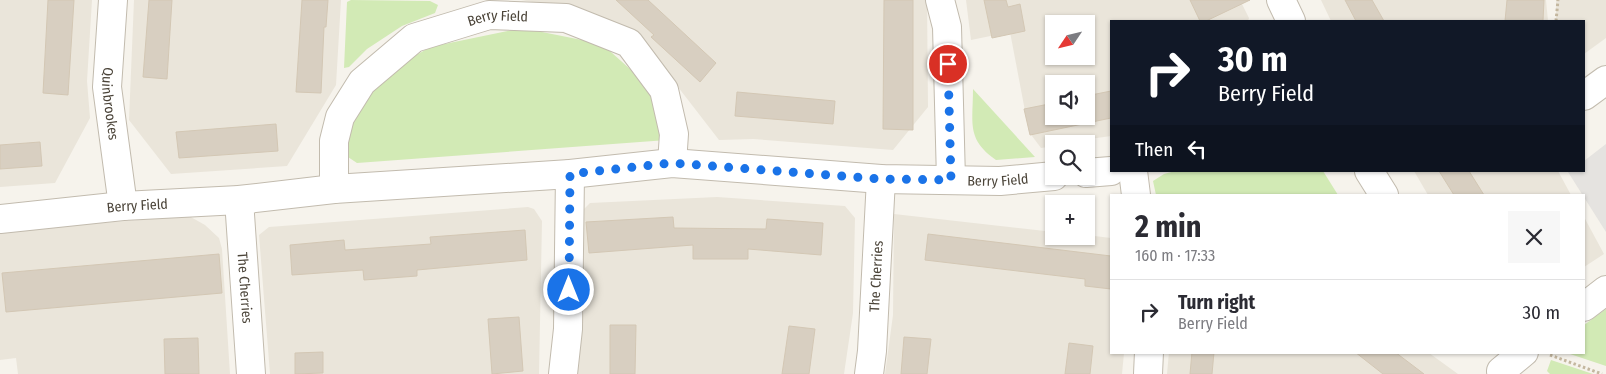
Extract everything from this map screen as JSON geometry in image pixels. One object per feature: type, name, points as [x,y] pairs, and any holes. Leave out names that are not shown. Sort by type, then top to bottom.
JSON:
[{"type":"street","name":"Quinbrookes","points":[[113,0],[107,87],[123,206]]},
{"type":"street","points":[[940,0],[947,27],[951,180]]},
{"type":"street","points":[[1281,0],[1291,20]]},
{"type":"street","name":"Berry Field","points":[[334,189],[334,141],[340,117],[362,82],[414,38],[489,15],[566,18],[629,43],[664,90],[674,134],[672,163]]},
{"type":"street","points":[[1585,95],[1606,80]]},
{"type":"street","name":"Berry Field","points":[[0,219],[123,206],[239,200],[334,189],[570,174],[672,163],[881,179],[1000,181],[1045,177]]},
{"type":"street","points":[[1095,172],[1110,171]]},
{"type":"street","points":[[1133,172],[1136,194]]},
{"type":"street","points":[[1370,172],[1383,194]]},
{"type":"street","points":[[563,374],[568,329],[570,174]]},
{"type":"street","name":"The Cherries","points":[[869,374],[872,351],[881,179]]},
{"type":"street","name":"The Cherries","points":[[239,200],[251,374]]},
{"type":"street","points":[[1585,306],[1606,290]]},
{"type":"street","points":[[1148,374],[1149,354]]},
{"type":"street","points":[[1497,366],[1520,354]]},
{"type":"path","points":[[1556,20],[1558,0]]},
{"type":"path","points":[[1547,354],[1602,374]]},
{"type":"shaded area","points":[[0,0],[92,0],[87,81],[90,118],[55,183],[0,187]]},
{"type":"shaded area","points":[[134,0],[341,0],[336,85],[287,166],[171,174],[129,120]]},
{"type":"shaded area","points":[[521,0],[927,0],[928,107],[893,150],[753,139],[719,140],[661,65],[578,10]]},
{"type":"shaded area","points":[[966,0],[1240,0],[1248,20],[1110,20],[1110,136],[1095,138],[1095,135],[1045,135],[1045,147],[1041,148],[1029,132],[1010,32],[971,40]]},
{"type":"shaded area","points":[[1321,0],[1546,0],[1548,20],[1331,20]]},
{"type":"shaded area","points":[[1556,0],[1606,0],[1606,38],[1585,53],[1585,20],[1556,20]]},
{"type":"shaded area","points":[[1606,144],[1606,232],[1585,199],[1585,194],[1582,194],[1568,172],[1585,172],[1585,160]]},
{"type":"shaded area","points":[[1415,172],[1559,172],[1570,194],[1427,194]]},
{"type":"shaded area","points":[[717,197],[845,206],[855,218],[853,313],[844,374],[576,374],[585,300],[583,210],[590,203]]},
{"type":"shaded area","points":[[528,207],[534,209],[542,221],[539,374],[270,374],[259,235],[269,227]]},
{"type":"shaded area","points":[[894,214],[1045,231],[1045,245],[1095,245],[1095,236],[1110,238],[1110,354],[1124,354],[1122,374],[885,374],[893,315]]},
{"type":"shaded area","points":[[189,216],[205,225],[219,238],[222,249],[230,374],[18,374],[16,358],[0,360],[0,231]]},
{"type":"shaded area","points":[[1585,219],[1604,254],[1585,266]]},
{"type":"shaded area","points":[[1169,354],[1430,354],[1458,374],[1167,374]]},
{"type":"green space","points":[[351,0],[430,1],[438,5],[435,13],[402,26],[367,49],[349,67],[344,68],[347,2]]},
{"type":"green space","points":[[522,28],[602,44],[649,86],[667,140],[357,163],[339,151],[357,100],[393,69],[430,47]]},
{"type":"green space","points":[[973,89],[1035,157],[996,160],[986,152],[980,145],[973,129]]},
{"type":"green space","points":[[1171,172],[1324,172],[1337,194],[1156,194],[1153,181]]},
{"type":"green space","points":[[1606,309],[1606,366],[1570,354],[1585,354],[1585,324]]},
{"type":"green space","points":[[1551,360],[1593,374],[1550,374],[1547,371]]},
{"type":"building","points":[[48,0],[74,0],[68,95],[43,93]]},
{"type":"building","points":[[149,0],[172,0],[167,79],[143,77]]},
{"type":"building","points":[[302,0],[328,0],[326,27],[324,27],[321,93],[296,92]]},
{"type":"building","points":[[616,0],[648,0],[716,63],[700,82],[651,37],[654,35]]},
{"type":"building","points":[[884,0],[913,0],[913,130],[883,129]]},
{"type":"building","points":[[984,0],[1006,0],[1008,7],[1020,4],[1025,31],[992,38]]},
{"type":"building","points":[[1190,0],[1250,0],[1208,20],[1200,20]]},
{"type":"building","points":[[1345,0],[1372,0],[1383,20],[1355,20]]},
{"type":"building","points":[[1507,0],[1544,0],[1543,20],[1505,20]]},
{"type":"building","points":[[1110,91],[1110,118],[1095,121],[1095,94]]},
{"type":"building","points":[[737,92],[835,101],[833,124],[735,116]]},
{"type":"building","points":[[1045,105],[1045,125],[1078,125],[1030,135],[1024,109]]},
{"type":"building","points":[[276,124],[278,151],[179,158],[176,132]]},
{"type":"building","points":[[40,142],[42,166],[0,169],[0,145]]},
{"type":"building","points":[[1440,172],[1470,172],[1483,194],[1453,194]]},
{"type":"building","points":[[673,217],[674,228],[766,229],[767,219],[823,223],[821,255],[748,249],[748,259],[693,259],[693,245],[589,253],[586,222]]},
{"type":"building","points":[[525,230],[527,260],[417,270],[417,276],[364,280],[363,270],[292,275],[290,245],[344,240],[345,250],[431,244],[430,237]]},
{"type":"building","points":[[928,234],[1110,256],[1110,289],[1085,286],[1085,279],[925,260]]},
{"type":"building","points":[[219,254],[222,293],[6,312],[2,273]]},
{"type":"building","points":[[519,317],[523,371],[492,374],[488,319]]},
{"type":"building","points":[[610,325],[636,325],[635,374],[610,374]]},
{"type":"building","points":[[789,326],[815,329],[809,374],[782,374]]},
{"type":"building","points":[[904,337],[931,339],[927,374],[901,374]]},
{"type":"building","points":[[198,338],[199,374],[165,374],[164,339]]},
{"type":"building","points":[[1069,343],[1093,346],[1090,374],[1065,374]]},
{"type":"building","points":[[323,352],[323,373],[295,374],[295,353]]},
{"type":"building","points":[[1192,354],[1214,354],[1212,374],[1190,374]]},
{"type":"building","points":[[1358,354],[1398,354],[1424,374],[1383,374]]},
{"type":"route","points":[[569,290],[570,174],[672,163],[881,179],[951,180],[951,120],[948,64]]}]
